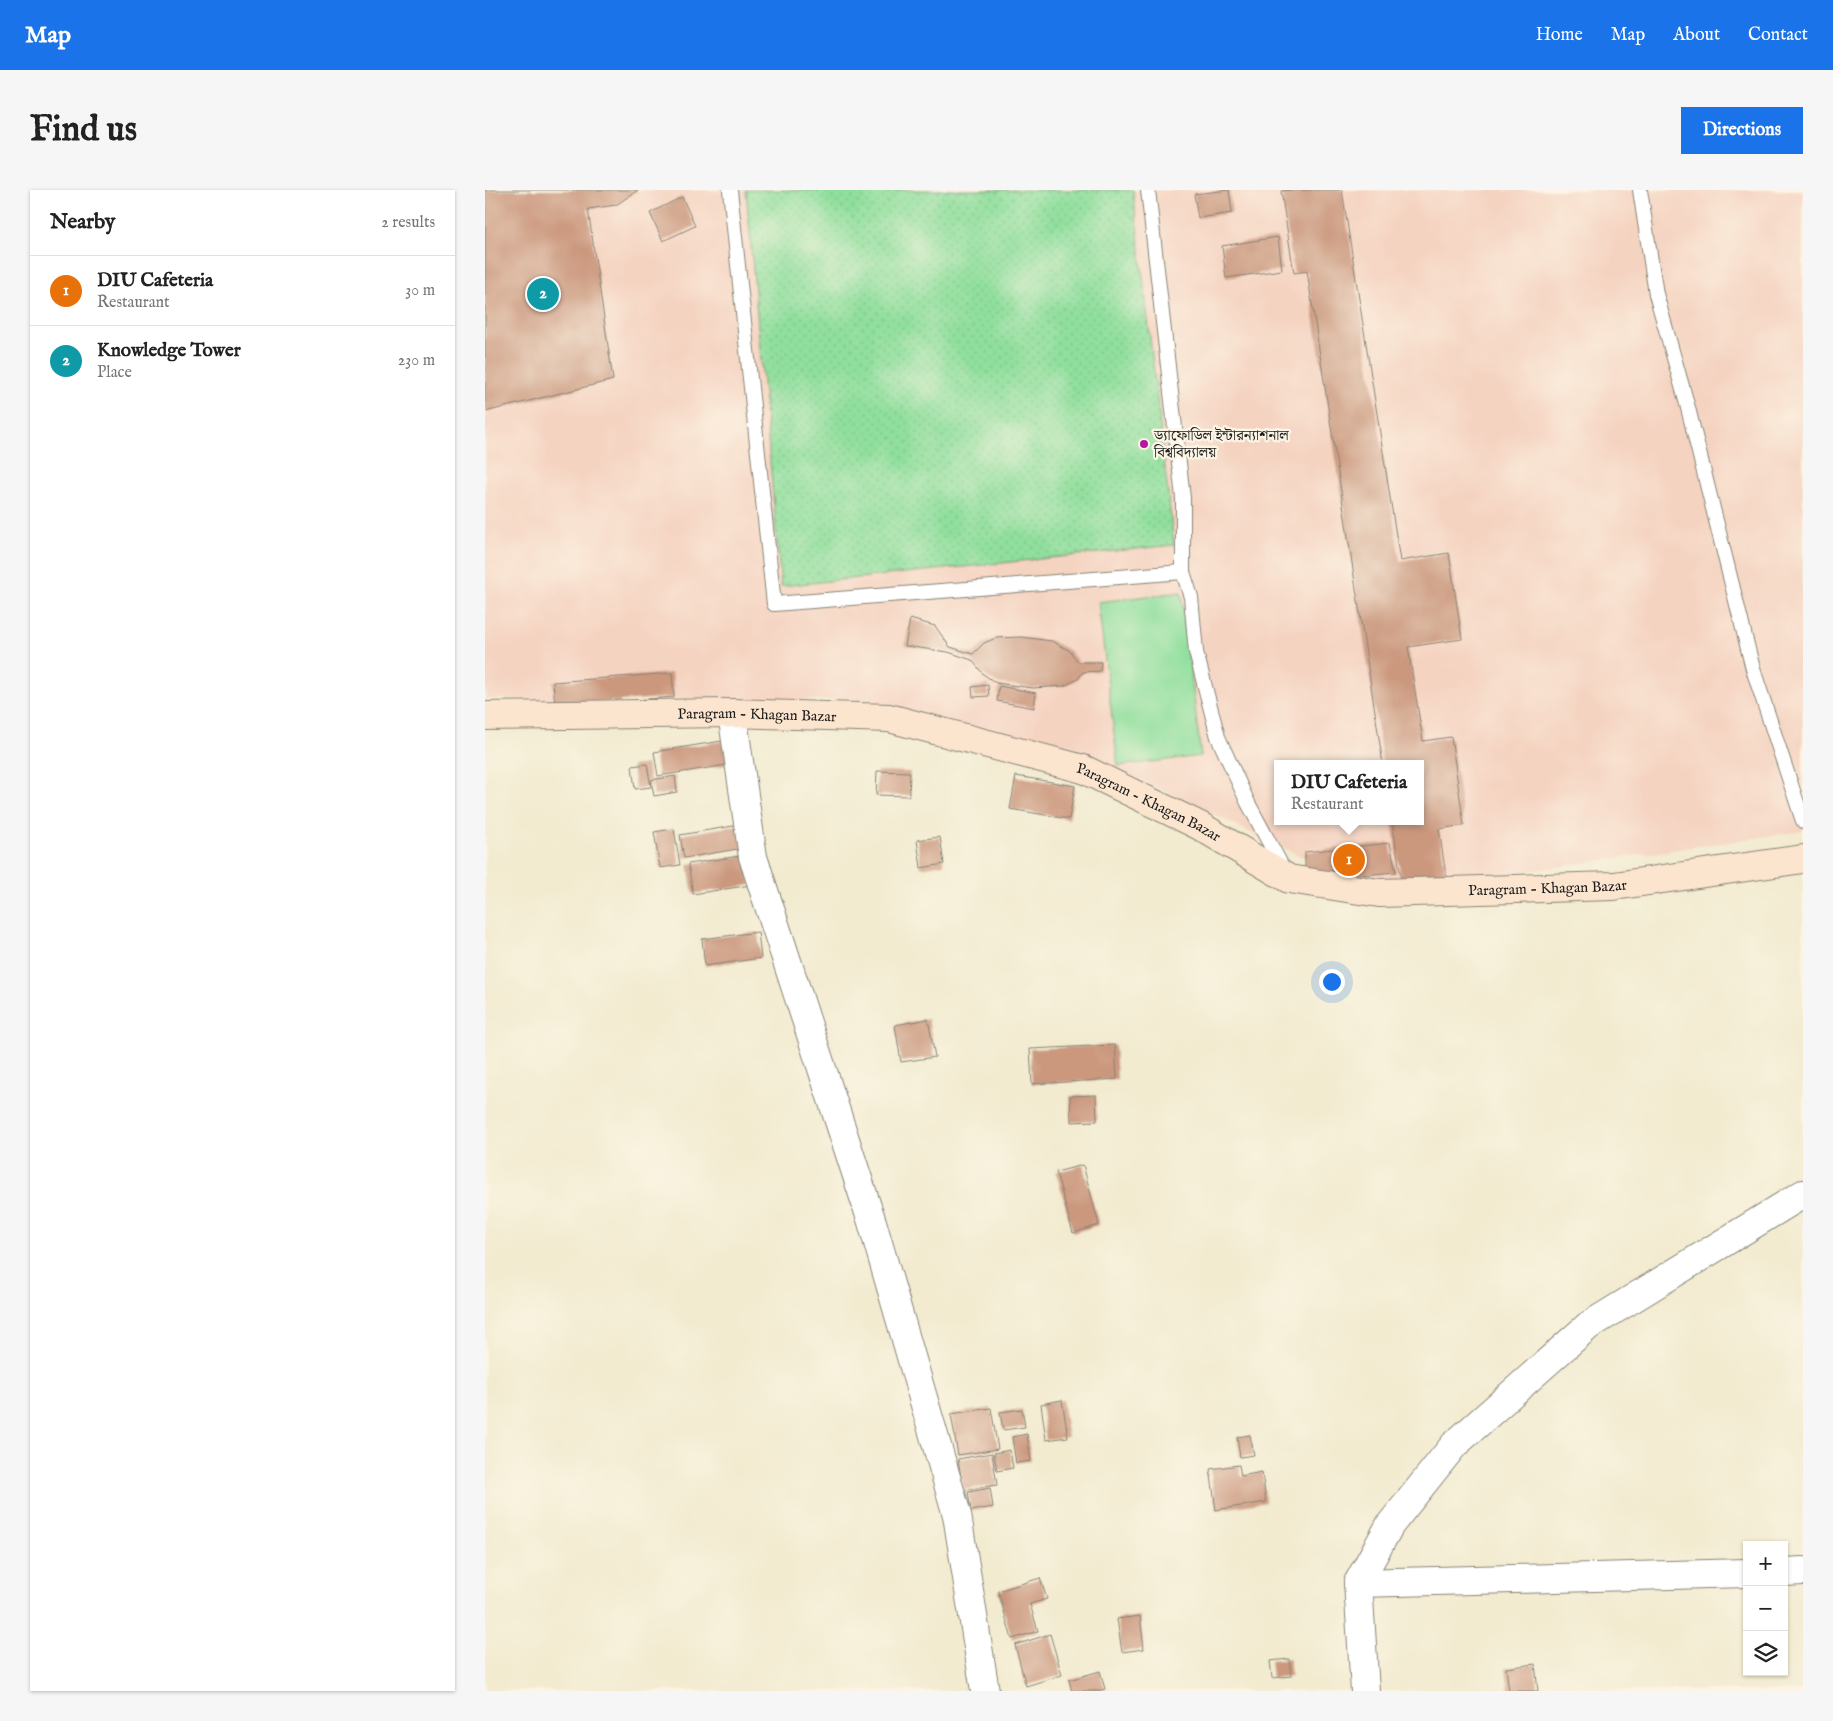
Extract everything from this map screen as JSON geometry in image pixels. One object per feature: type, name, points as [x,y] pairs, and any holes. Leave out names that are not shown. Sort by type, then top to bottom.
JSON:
[{"type":"street","name":"Paragram - Khagan Bazar","points":[[485,716],[731,713],[889,718],[1083,769],[1200,826],[1289,879],[1379,893],[1615,886],[1803,859]]},
{"type":"street","points":[[731,713],[753,857],[872,1222],[957,1515],[985,1691]]},
{"type":"street","points":[[1365,1691],[1358,1582],[1390,1525],[1454,1445],[1588,1326],[1803,1194]]},
{"type":"street","points":[[1788,1572],[1803,1571]]},
{"type":"street","points":[[1358,1582],[1743,1573]]},
{"type":"lane","points":[[731,190],[774,604],[1183,572]]},
{"type":"lane","points":[[1148,190],[1183,498],[1183,572],[1191,597],[1196,652],[1219,736],[1248,803],[1289,879]]},
{"type":"lane","points":[[1640,190],[1656,294],[1687,404],[1753,669],[1803,821]]},
{"type":"shaded area","name":"ড্যাফোডিল ইন্টারন্যাশনাল বিশ্ববিদ্যালয়","points":[[485,190],[1803,190],[1803,831],[1379,893],[1108,765],[867,700],[485,699]]},
{"type":"green space","points":[[746,190],[1133,190],[1174,545],[781,586]]},
{"type":"green space","points":[[1181,592],[1201,756],[1118,766],[1098,602]]},
{"type":"building","points":[[485,190],[638,190],[616,205],[588,209],[613,380],[485,412]]},
{"type":"building","points":[[1229,190],[1232,213],[1198,218],[1194,194]]},
{"type":"building","points":[[1342,190],[1400,561],[1449,553],[1462,639],[1408,647],[1423,741],[1451,737],[1464,825],[1439,829],[1447,883],[1403,890],[1393,825],[1424,825],[1424,760],[1382,760],[1307,271],[1294,273],[1281,191]]},
{"type":"building","points":[[682,197],[695,226],[663,241],[650,213]]},
{"type":"building","points":[[1278,237],[1282,270],[1226,278],[1222,246]]},
{"type":"building","points":[[910,619],[935,626],[950,647],[973,654],[984,643],[996,638],[1021,637],[1052,641],[1070,651],[1078,662],[1101,662],[1100,671],[1083,672],[1078,679],[1064,686],[1033,688],[996,683],[983,674],[972,660],[948,652],[905,646]]},
{"type":"building","points":[[672,673],[674,697],[555,706],[553,682]]},
{"type":"building","points":[[988,685],[989,696],[973,697],[972,687]]},
{"type":"building","points":[[999,686],[1036,693],[1034,708],[997,701]]},
{"type":"building","points":[[728,740],[733,764],[658,776],[654,752]]},
{"type":"building","points":[[647,764],[651,787],[635,789],[632,766]]},
{"type":"building","points":[[877,771],[910,772],[909,796],[876,795]]},
{"type":"building","points":[[675,776],[677,792],[654,796],[651,780]]},
{"type":"building","points":[[1016,776],[1075,786],[1069,819],[1010,809]]},
{"type":"building","points":[[739,825],[743,848],[684,858],[680,835]]},
{"type":"building","points":[[674,829],[680,865],[660,868],[654,832]]},
{"type":"building","points":[[940,837],[944,864],[921,868],[917,840]]},
{"type":"building","points":[[1390,843],[1396,872],[1349,876],[1305,869],[1305,852]]},
{"type":"building","points":[[746,855],[751,885],[693,894],[688,864]]},
{"type":"building","points":[[758,932],[761,958],[705,966],[702,939]]},
{"type":"building","points":[[928,1019],[935,1057],[901,1062],[895,1025]]},
{"type":"building","points":[[1115,1045],[1117,1079],[1032,1084],[1030,1049]]},
{"type":"building","points":[[1096,1095],[1097,1121],[1071,1122],[1070,1096]]},
{"type":"building","points":[[1083,1165],[1099,1225],[1073,1233],[1056,1172]]},
{"type":"building","points":[[1062,1400],[1068,1437],[1046,1440],[1041,1404]]},
{"type":"building","points":[[991,1408],[998,1449],[958,1455],[951,1414]]},
{"type":"building","points":[[1022,1409],[1025,1427],[1003,1430],[1000,1412]]},
{"type":"building","points":[[1027,1434],[1031,1461],[1016,1463],[1012,1437]]},
{"type":"building","points":[[1250,1435],[1254,1455],[1240,1457],[1237,1437]]},
{"type":"building","points":[[1010,1450],[1013,1468],[997,1471],[994,1453]]},
{"type":"building","points":[[992,1453],[997,1485],[963,1490],[958,1459]]},
{"type":"building","points":[[1239,1465],[1241,1476],[1262,1472],[1266,1502],[1216,1510],[1210,1469]]},
{"type":"building","points":[[990,1488],[993,1507],[971,1511],[968,1492]]},
{"type":"building","points":[[1040,1578],[1047,1599],[1030,1604],[1038,1631],[1012,1639],[998,1591]]},
{"type":"building","points":[[1140,1616],[1144,1649],[1122,1652],[1117,1619]]},
{"type":"building","points":[[1050,1634],[1062,1675],[1026,1686],[1015,1645]]},
{"type":"building","points":[[1289,1659],[1291,1676],[1272,1678],[1270,1661]]},
{"type":"building","points":[[1535,1664],[1538,1691],[1509,1691],[1506,1668]]},
{"type":"building","points":[[1100,1671],[1105,1689],[1098,1691],[1072,1691],[1069,1680]]},
{"type":"place","name":"Knowledge Tower","points":[[543,294]]},
{"type":"place","name":"ড্যাফোডিল ইন্টারন্যাশনাল বিশ্ববিদ্যালয়","points":[[1144,444]]},
{"type":"place","name":"DIU Cafeteria","points":[[1349,860]]}]
